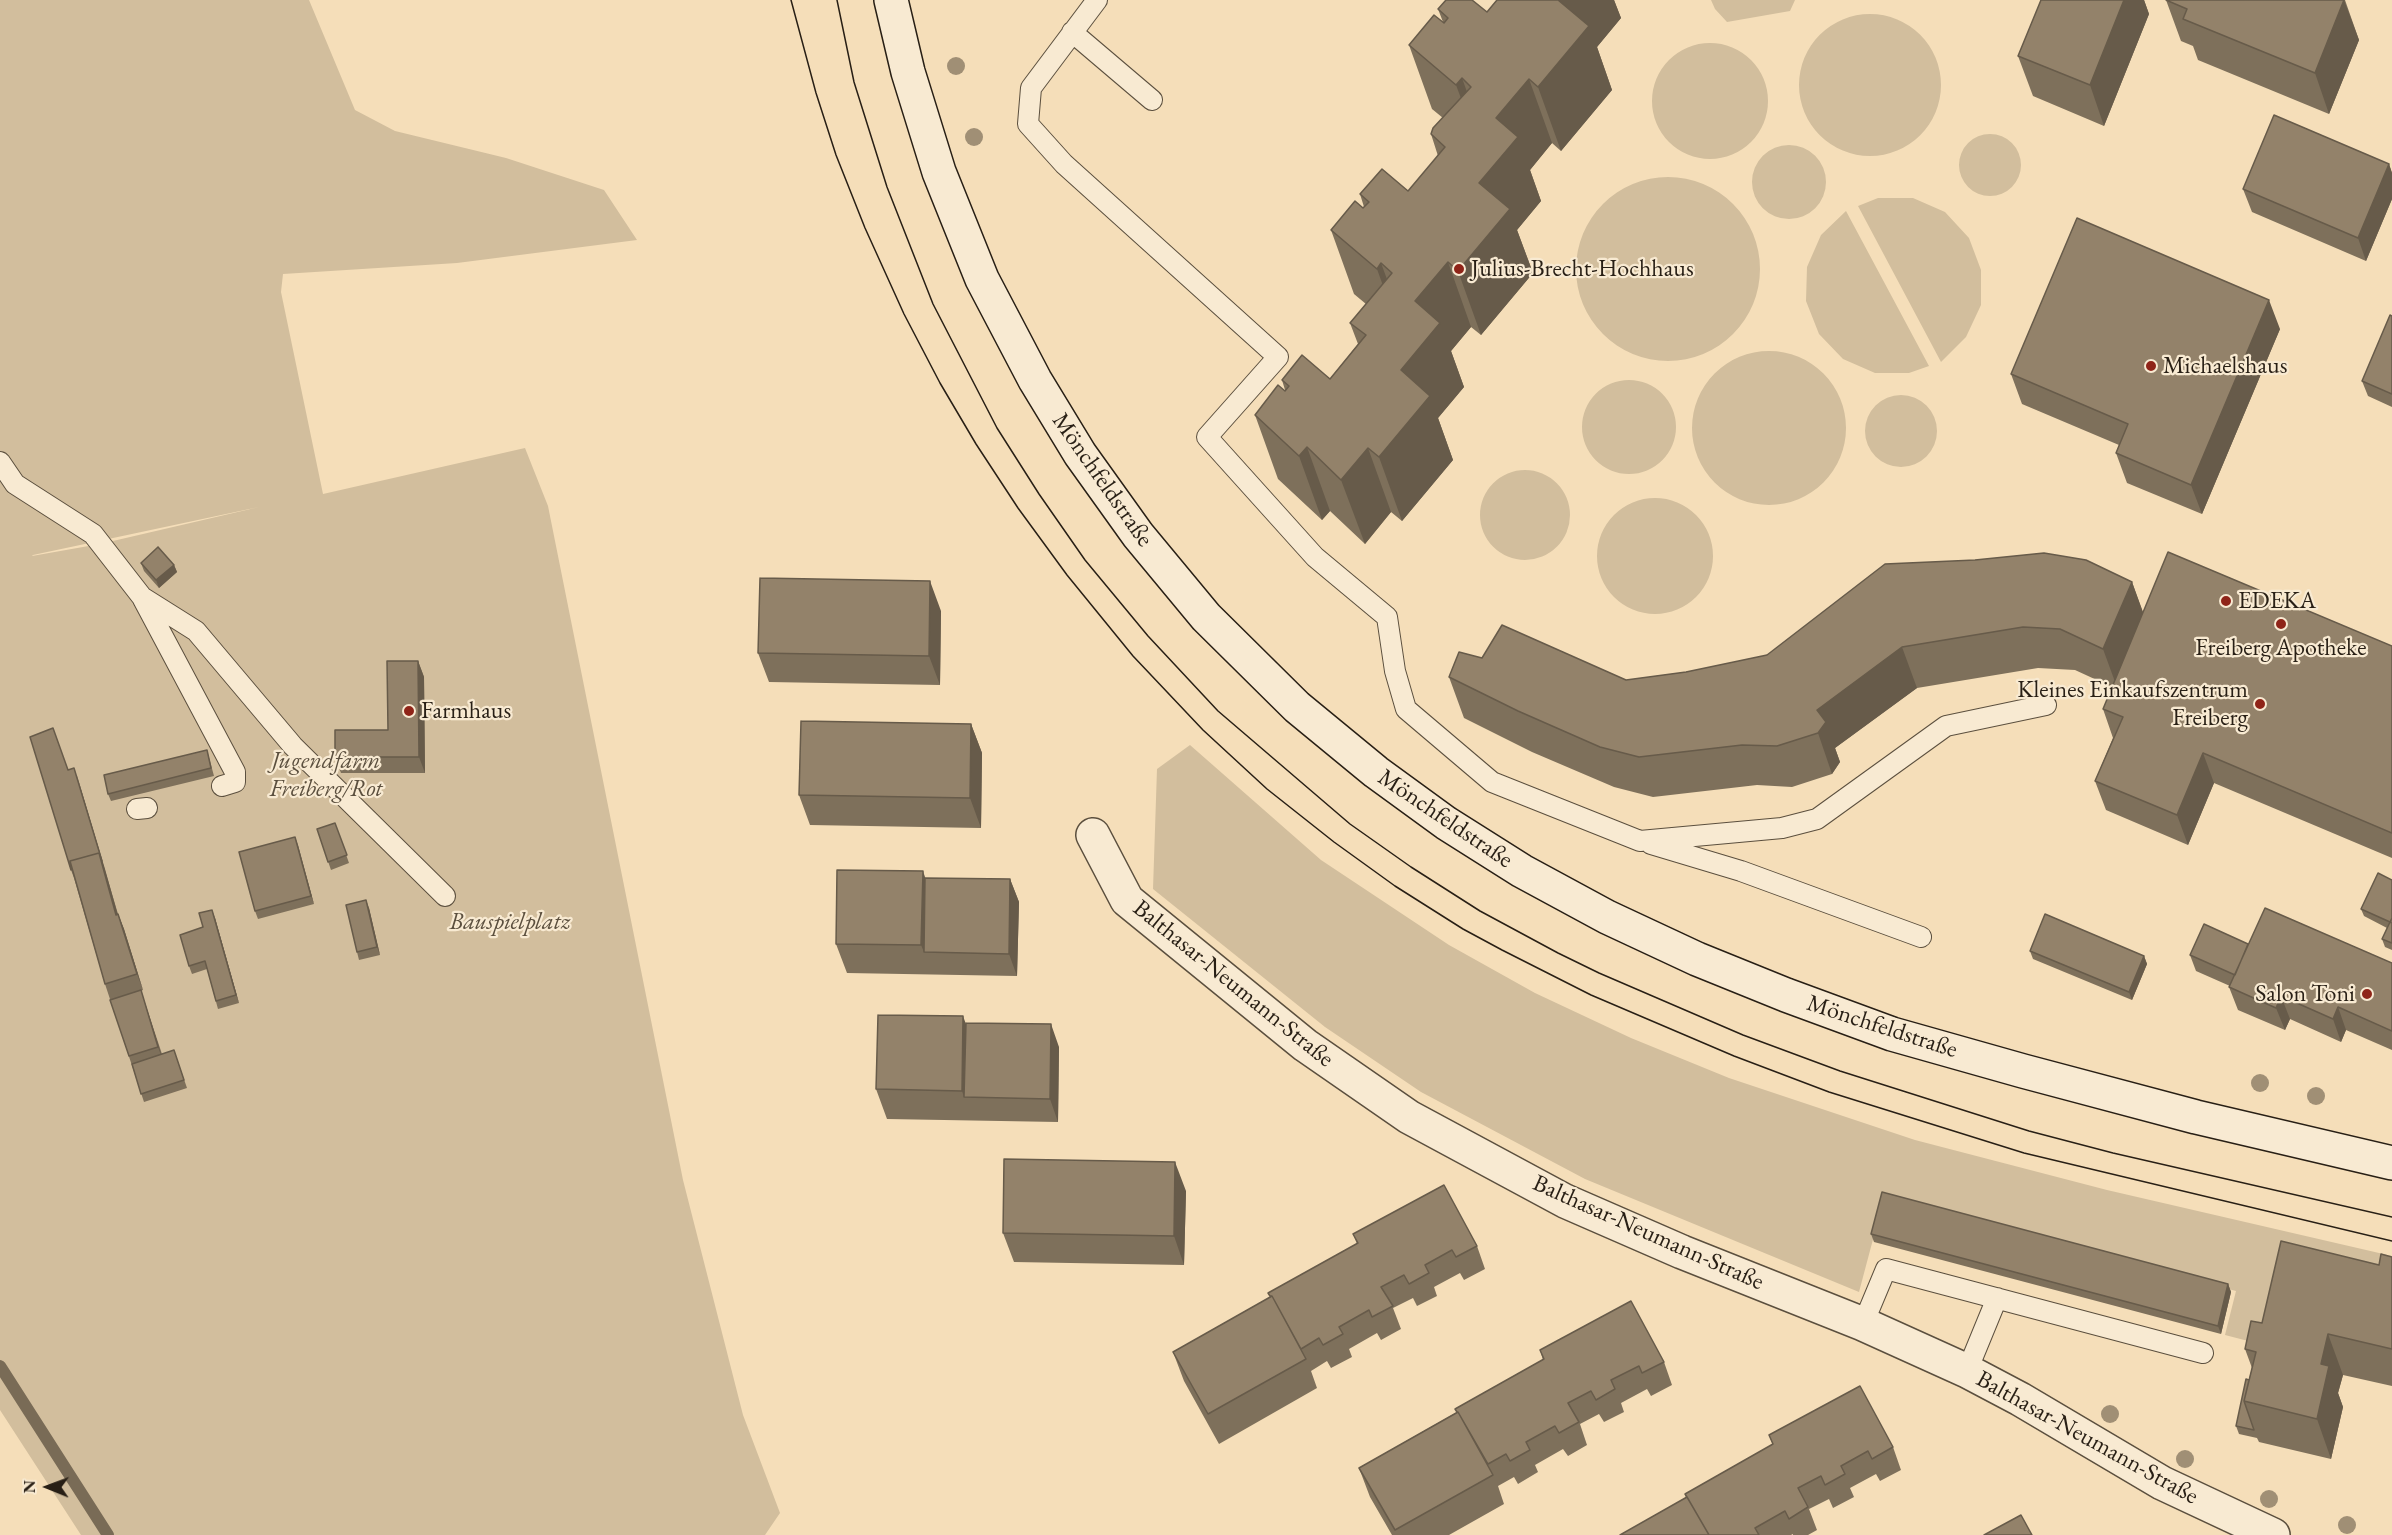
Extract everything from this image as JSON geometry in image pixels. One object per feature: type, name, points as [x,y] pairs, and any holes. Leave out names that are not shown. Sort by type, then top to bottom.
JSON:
[{"type":"main road","name":"Mönchfeldstraße","points":[[891,0],[908,72],[939,171],[982,279],[1035,380],[1080,454],[1138,535],[1206,617],[1297,707],[1376,772],[1446,823],[1522,871],[1579,902],[1698,960],[1785,995],[1892,1034],[2012,1068],[2196,1118],[2392,1163]]},
{"type":"main road","name":"Balthasar-Neumann-Straße","points":[[1093,835],[1127,900],[1305,1045],[1409,1118],[1565,1201],[1682,1252],[1863,1324],[1967,1371],[2020,1399],[2162,1483],[2273,1535]]},
{"type":"lane","points":[[1097,0],[1031,87],[1028,124],[1064,164],[1278,357],[1207,437],[1315,558],[1387,617],[1395,671],[1406,709],[1492,782],[1640,841],[1741,871],[1922,937]]},
{"type":"lane","points":[[1072,32],[1152,100]]},
{"type":"lane","points":[[0,462],[15,484],[93,534],[142,597],[235,772],[235,782],[222,786]]},
{"type":"lane","points":[[142,597],[196,631],[293,746],[445,896]]},
{"type":"lane","points":[[1640,841],[1782,828],[1817,819],[1946,726],[2046,705]]},
{"type":"lane","points":[[1863,1324],[1886,1269],[2203,1353]]},
{"type":"lane","points":[[1967,1371],[1997,1298]]},
{"type":"green space","points":[[0,0],[309,0],[355,110],[395,131],[506,158],[604,190],[637,240],[457,263],[283,274],[281,292],[323,494],[525,448],[548,506],[683,1180],[743,1415],[780,1513],[765,1535],[81,1535],[0,1410]],"holes":[[[259,507],[100,544],[32,556]]]},
{"type":"green space","points":[[1711,0],[1795,0],[1790,11],[1727,22],[1715,9]]},
{"type":"green space","points":[[1870,14],[1897,19],[1920,35],[1936,58],[1941,85],[1936,112],[1920,135],[1897,151],[1870,156],[1843,151],[1820,135],[1804,112],[1799,85],[1804,58],[1820,35],[1843,19]]},
{"type":"green space","points":[[1710,43],[1732,48],[1751,60],[1763,79],[1768,101],[1763,123],[1751,142],[1732,154],[1710,159],[1688,154],[1669,142],[1657,123],[1652,101],[1657,79],[1669,60],[1688,48]]},
{"type":"green space","points":[[1990,134],[2002,136],[2012,143],[2019,153],[2021,165],[2019,177],[2012,187],[2002,194],[1990,196],[1978,194],[1968,187],[1961,177],[1959,165],[1961,153],[1968,143],[1978,136]]},
{"type":"green space","points":[[1789,145],[1810,151],[1820,161],[1826,182],[1820,203],[1810,213],[1789,219],[1768,213],[1758,203],[1752,182],[1758,161],[1768,151]]},
{"type":"green space","points":[[1668,177],[1703,184],[1719,192],[1733,204],[1745,218],[1753,234],[1760,269],[1753,304],[1745,320],[1733,334],[1719,346],[1703,354],[1668,361],[1633,354],[1617,346],[1603,334],[1591,320],[1583,304],[1576,269],[1583,234],[1591,218],[1603,204],[1617,192],[1633,184]]},
{"type":"green space","points":[[1878,198],[1913,198],[1945,212],[1969,238],[1981,270],[1981,305],[1966,337],[1941,362],[1858,206]]},
{"type":"green space","points":[[1846,211],[1929,366],[1909,373],[1875,373],[1843,359],[1819,334],[1806,301],[1807,267],[1821,235]]},
{"type":"green space","points":[[1769,351],[1784,352],[1798,357],[1812,364],[1823,374],[1833,385],[1840,399],[1845,413],[1845,443],[1840,457],[1833,471],[1823,482],[1812,492],[1798,499],[1784,504],[1769,505],[1754,504],[1740,499],[1726,492],[1715,482],[1705,471],[1698,457],[1693,443],[1692,428],[1693,413],[1698,399],[1705,385],[1715,374],[1726,364],[1740,357],[1754,352]]},
{"type":"green space","points":[[1629,380],[1647,384],[1662,394],[1672,409],[1676,427],[1672,445],[1662,460],[1647,470],[1629,474],[1611,470],[1596,460],[1586,445],[1582,427],[1586,409],[1596,394],[1611,384]]},
{"type":"green space","points":[[1901,395],[1921,401],[1931,411],[1937,431],[1931,451],[1921,461],[1901,467],[1881,461],[1871,451],[1865,431],[1871,411],[1881,401]]},
{"type":"green space","points":[[1525,470],[1542,474],[1557,483],[1566,498],[1570,515],[1566,532],[1557,547],[1542,556],[1525,560],[1508,556],[1493,547],[1484,532],[1480,515],[1484,498],[1493,483],[1508,474]]},
{"type":"green space","points":[[1655,498],[1677,502],[1696,515],[1709,534],[1713,556],[1709,578],[1696,597],[1677,610],[1655,614],[1633,610],[1614,597],[1601,578],[1597,556],[1601,534],[1614,515],[1633,502]]},
{"type":"green space","points":[[1190,745],[1321,860],[1449,945],[1535,993],[1631,1038],[1729,1078],[1915,1140],[2107,1190],[2392,1256],[2392,1302],[2279,1349],[2225,1335],[2236,1291],[1884,1198],[1859,1292],[1585,1179],[1421,1092],[1325,1027],[1153,889],[1157,769]]},
{"type":"building","points":[[1446,0],[1472,0],[1487,12],[1497,0],[1558,0],[1589,26],[1538,87],[1529,79],[1496,118],[1518,137],[1479,183],[1510,209],[1458,271],[1448,262],[1415,301],[1440,323],[1401,370],[1430,396],[1379,457],[1368,448],[1341,480],[1307,447],[1299,456],[1255,415],[1278,385],[1285,391],[1289,386],[1282,380],[1302,355],[1330,379],[1366,335],[1350,323],[1392,273],[1381,263],[1377,269],[1331,230],[1355,201],[1363,208],[1369,202],[1360,194],[1382,169],[1408,191],[1445,147],[1431,134],[1433,128],[1471,87],[1462,78],[1456,85],[1409,45],[1434,15],[1444,23],[1448,18],[1438,9]]},
{"type":"building","points":[[2041,0],[2124,0],[2090,85],[2018,56]]},
{"type":"building","points":[[2166,0],[2344,0],[2315,73],[2183,19],[2187,9]]},
{"type":"building","points":[[2274,115],[2389,164],[2358,238],[2243,189]]},
{"type":"building","name":"Michaelshaus","points":[[2077,218],[2269,300],[2191,485],[2116,453],[2128,424],[2011,374]]},
{"type":"building","points":[[2390,315],[2392,316],[2392,394],[2362,381]]},
{"type":"building","points":[[158,547],[174,565],[156,580],[141,563]]},
{"type":"building","name":"Kleines Einkaufszentrum Freiberg","points":[[2168,552],[2392,646],[2392,833],[2203,753],[2177,815],[2095,781],[2123,717],[2103,709]]},
{"type":"building","points":[[2044,553],[2086,560],[2132,582],[2103,649],[2060,629],[2023,627],[1902,647],[1817,710],[1826,722],[1818,733],[1777,746],[1742,745],[1639,757],[1600,747],[1518,711],[1449,677],[1459,652],[1482,658],[1502,625],[1626,680],[1686,672],[1767,655],[1885,564],[1975,560]]},
{"type":"building","points":[[760,578],[930,581],[929,656],[758,653]]},
{"type":"building","points":[[387,661],[418,661],[419,757],[335,757],[335,730],[388,730]]},
{"type":"building","points":[[801,721],[971,724],[970,798],[799,795]]},
{"type":"building","points":[[53,728],[68,770],[74,768],[102,861],[99,853],[70,861],[71,870],[30,737]]},
{"type":"building","points":[[207,750],[211,768],[108,794],[104,775]]},
{"type":"building","points":[[335,823],[347,855],[328,862],[317,829]]},
{"type":"building","points":[[295,837],[311,896],[255,911],[239,852]]},
{"type":"building","points":[[99,853],[116,915],[118,914],[137,974],[105,984],[70,861]]},
{"type":"building","points":[[837,870],[923,871],[921,945],[836,944]]},
{"type":"building","points":[[2378,873],[2392,880],[2392,918],[2390,922],[2361,909]]},
{"type":"building","points":[[925,878],[1010,879],[1009,954],[924,952]]},
{"type":"building","points":[[366,900],[377,947],[357,952],[346,905]]},
{"type":"building","points":[[2265,908],[2392,963],[2392,1031],[2338,1007],[2333,1019],[2281,996],[2276,1008],[2229,987]]},
{"type":"building","points":[[212,910],[236,995],[216,1001],[205,961],[189,966],[180,935],[203,927],[199,913]]},
{"type":"building","points":[[2045,914],[2144,956],[2129,992],[2030,951]]},
{"type":"building","points":[[2390,922],[2392,923],[2392,943],[2382,939]]},
{"type":"building","points":[[2204,924],[2248,944],[2235,975],[2190,955]]},
{"type":"building","points":[[141,990],[158,1047],[129,1056],[110,1000]]},
{"type":"building","points":[[878,1015],[963,1016],[962,1091],[876,1089]]},
{"type":"building","points":[[966,1023],[1051,1024],[1050,1099],[964,1097]]},
{"type":"building","points":[[174,1050],[184,1080],[141,1094],[132,1064]]},
{"type":"building","points":[[1004,1159],[1175,1162],[1174,1236],[1003,1233]]},
{"type":"building","points":[[1444,1185],[1477,1246],[1456,1257],[1452,1250],[1425,1265],[1429,1273],[1409,1284],[1404,1275],[1381,1287],[1393,1306],[1372,1317],[1369,1310],[1339,1327],[1343,1334],[1323,1345],[1319,1338],[1301,1349],[1272,1296],[1268,1293],[1358,1243],[1353,1234]]},
{"type":"building","points":[[1882,1192],[2228,1284],[2218,1326],[1871,1234]]},
{"type":"building","points":[[2281,1241],[2379,1265],[2381,1254],[2392,1257],[2392,1349],[2328,1334],[2321,1364],[2329,1366],[2317,1419],[2244,1401],[2256,1352],[2245,1349],[2251,1321],[2262,1323]]},
{"type":"building","points":[[1272,1296],[1306,1359],[1208,1414],[1173,1352]]},
{"type":"building","points":[[1631,1301],[1664,1362],[1642,1373],[1639,1366],[1611,1380],[1615,1389],[1596,1400],[1591,1391],[1568,1403],[1579,1422],[1559,1433],[1555,1426],[1526,1442],[1530,1450],[1510,1461],[1506,1454],[1488,1464],[1455,1409],[1544,1359],[1540,1350]]},
{"type":"building","points":[[2246,1379],[2249,1380],[2244,1401],[2254,1430],[2236,1426]]},
{"type":"building","points":[[1860,1386],[1893,1447],[1872,1459],[1868,1451],[1841,1466],[1845,1474],[1825,1485],[1821,1476],[1798,1488],[1808,1507],[1789,1519],[1785,1511],[1755,1528],[1759,1535],[1709,1535],[1685,1494],[1773,1444],[1769,1435]]},
{"type":"building","points":[[1458,1412],[1493,1475],[1395,1530],[1359,1468]]},
{"type":"building","points":[[1687,1497],[1709,1535],[1620,1535]]},
{"type":"building","points":[[2021,1515],[2032,1535],[1984,1535]]},
{"type":"waterway","points":[[0,1366],[108,1535]]},
{"type":"tram line","points":[[791,0],[816,93],[836,155],[865,228],[904,314],[940,383],[976,444],[1018,508],[1067,575],[1133,656],[1203,730],[1267,789],[1334,842],[1395,886],[1463,929],[1591,995],[1734,1056],[1829,1092],[2024,1153],[2392,1241]]},
{"type":"tram line","points":[[837,0],[854,82],[887,187],[933,304],[997,428],[1085,560],[1148,636],[1218,711],[1350,824],[1411,867],[1480,911],[1558,953],[1743,1035],[1840,1071],[2029,1131],[2113,1153],[2392,1217]]},
{"type":"place","name":"Julius-Brecht-Hochhaus","points":[[1459,269]]},
{"type":"place","name":"Michaelshaus","points":[[2151,366]]},
{"type":"place","name":"EDEKA","points":[[2226,601]]},
{"type":"place","name":"Freiberg Apotheke","points":[[2281,624]]},
{"type":"place","name":"Kleines Einkaufszentrum Freiberg","points":[[2260,704]]},
{"type":"place","name":"Farmhaus","points":[[409,711]]},
{"type":"place","name":"Salon Toni","points":[[2367,994]]},
{"type":"park label","name":"Jugendfarm Freiberg/Rot","points":[[326,775]]},
{"type":"park label","name":"Bauspielplatz","points":[[510,922]]}]
